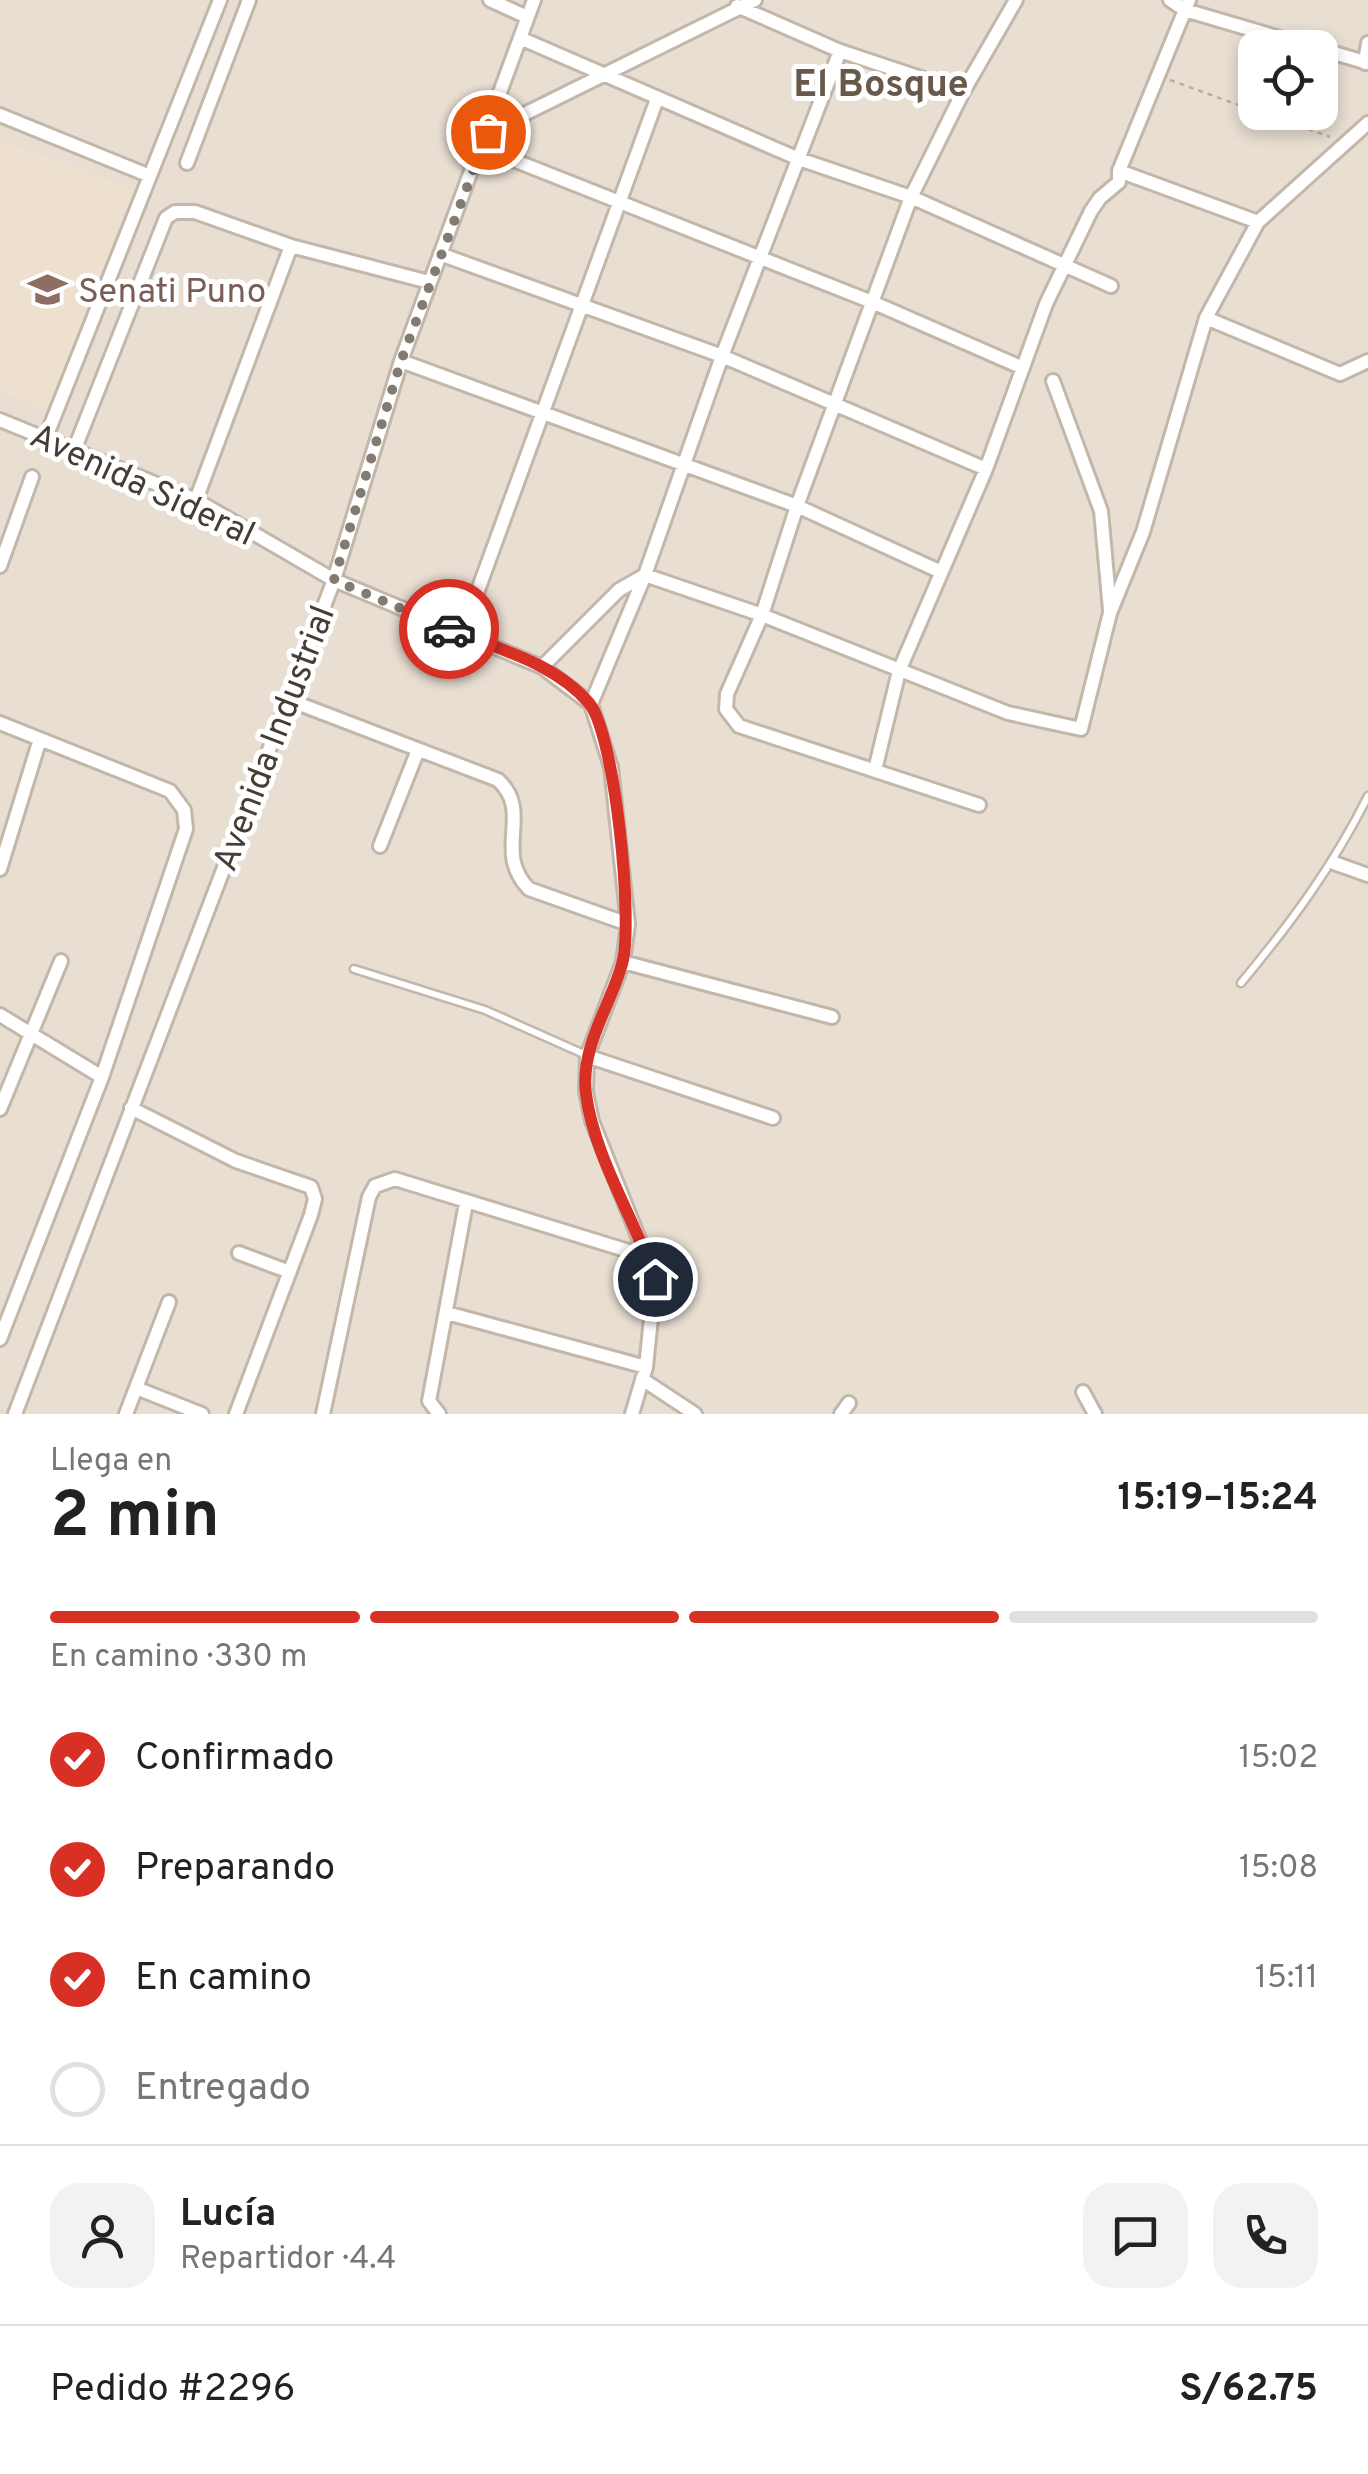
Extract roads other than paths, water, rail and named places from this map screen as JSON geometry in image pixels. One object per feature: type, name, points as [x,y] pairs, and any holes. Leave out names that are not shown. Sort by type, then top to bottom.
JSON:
[{"type":"street","points":[[46,437],[220,0]]},
{"type":"street","points":[[187,163],[249,0]]},
{"type":"street","points":[[490,0],[528,17]]},
{"type":"street","name":"Avenida Industrial","points":[[15,1414],[334,580],[401,361],[483,148],[534,0]]},
{"type":"street","points":[[488,132],[755,0]]},
{"type":"street","points":[[980,805],[730,719],[728,694],[762,615],[796,506],[912,197],[964,92],[1016,0]]},
{"type":"street","points":[[1170,0],[1263,30]]},
{"type":"street","points":[[874,770],[900,671],[986,469],[1064,263],[1100,198],[1120,182],[1118,170],[1187,5]]},
{"type":"street","points":[[737,6],[840,52],[964,92]]},
{"type":"street","points":[[520,38],[798,159],[912,197],[1110,286]]},
{"type":"street","points":[[1338,54],[1367,63],[1368,43]]},
{"type":"street","points":[[632,1414],[644,1373],[655,1279],[592,1121],[586,1092],[587,1056],[623,962],[628,924],[611,768],[591,704],[645,575],[722,356],[840,52]]},
{"type":"street","points":[[462,634],[540,411],[657,99]]},
{"type":"street","points":[[0,115],[150,176]]},
{"type":"street","points":[[542,668],[619,590],[645,575],[762,615],[1008,713],[1081,729],[1110,613],[1143,532],[1206,318],[1258,222],[1368,122]]},
{"type":"street","points":[[483,148],[872,302],[1023,368]]},
{"type":"street","points":[[1118,170],[1258,222]]},
{"type":"street","points":[[75,448],[166,218],[174,212],[195,212],[291,246],[429,282]]},
{"type":"street","points":[[196,500],[291,246]]},
{"type":"street","points":[[440,254],[722,356],[986,469]]},
{"type":"street","points":[[1206,318],[1340,374],[1368,362]]},
{"type":"street","points":[[401,361],[796,506],[939,572]]},
{"type":"street","points":[[1053,380],[1101,511],[1110,613]]},
{"type":"street","name":"Avenida Sideral","points":[[0,420],[196,500],[334,580],[542,668],[591,704]]},
{"type":"street","points":[[0,566],[32,476]]},
{"type":"street","points":[[289,700],[498,780],[512,793],[516,808],[510,857],[518,878],[529,889],[628,924]]},
{"type":"street","points":[[0,723],[40,739],[0,869]]},
{"type":"street","name":"Avenida Industrial","points":[[0,1339],[102,1077],[186,829],[184,810],[170,790],[40,739]]},
{"type":"street","points":[[380,846],[418,750]]},
{"type":"street","points":[[1334,863],[1368,875]]},
{"type":"street","points":[[0,1109],[60,961]]},
{"type":"street","points":[[623,962],[832,1018]]},
{"type":"street","points":[[0,1015],[102,1077]]},
{"type":"street","points":[[587,1056],[773,1118]]},
{"type":"street","points":[[131,1108],[236,1161],[311,1187],[314,1200],[310,1215],[236,1414]]},
{"type":"street","points":[[323,1414],[368,1197],[384,1181],[395,1179],[648,1257]]},
{"type":"street","points":[[439,1414],[429,1401],[466,1203]]},
{"type":"street","points":[[239,1253],[287,1271]]},
{"type":"street","points":[[126,1414],[169,1302]]},
{"type":"street","points":[[446,1313],[644,1373],[694,1414]]},
{"type":"street","points":[[136,1388],[202,1414]]},
{"type":"street","points":[[1083,1392],[1095,1414]]},
{"type":"lane","points":[[1241,983],[1304,909],[1334,863],[1368,796]]},
{"type":"lane","points":[[354,969],[485,1010],[587,1056]]},
{"type":"place","name":"Senati Puno","points":[[48,290]]},
{"type":"district","name":"El Bosque","points":[[881,83]]}]
